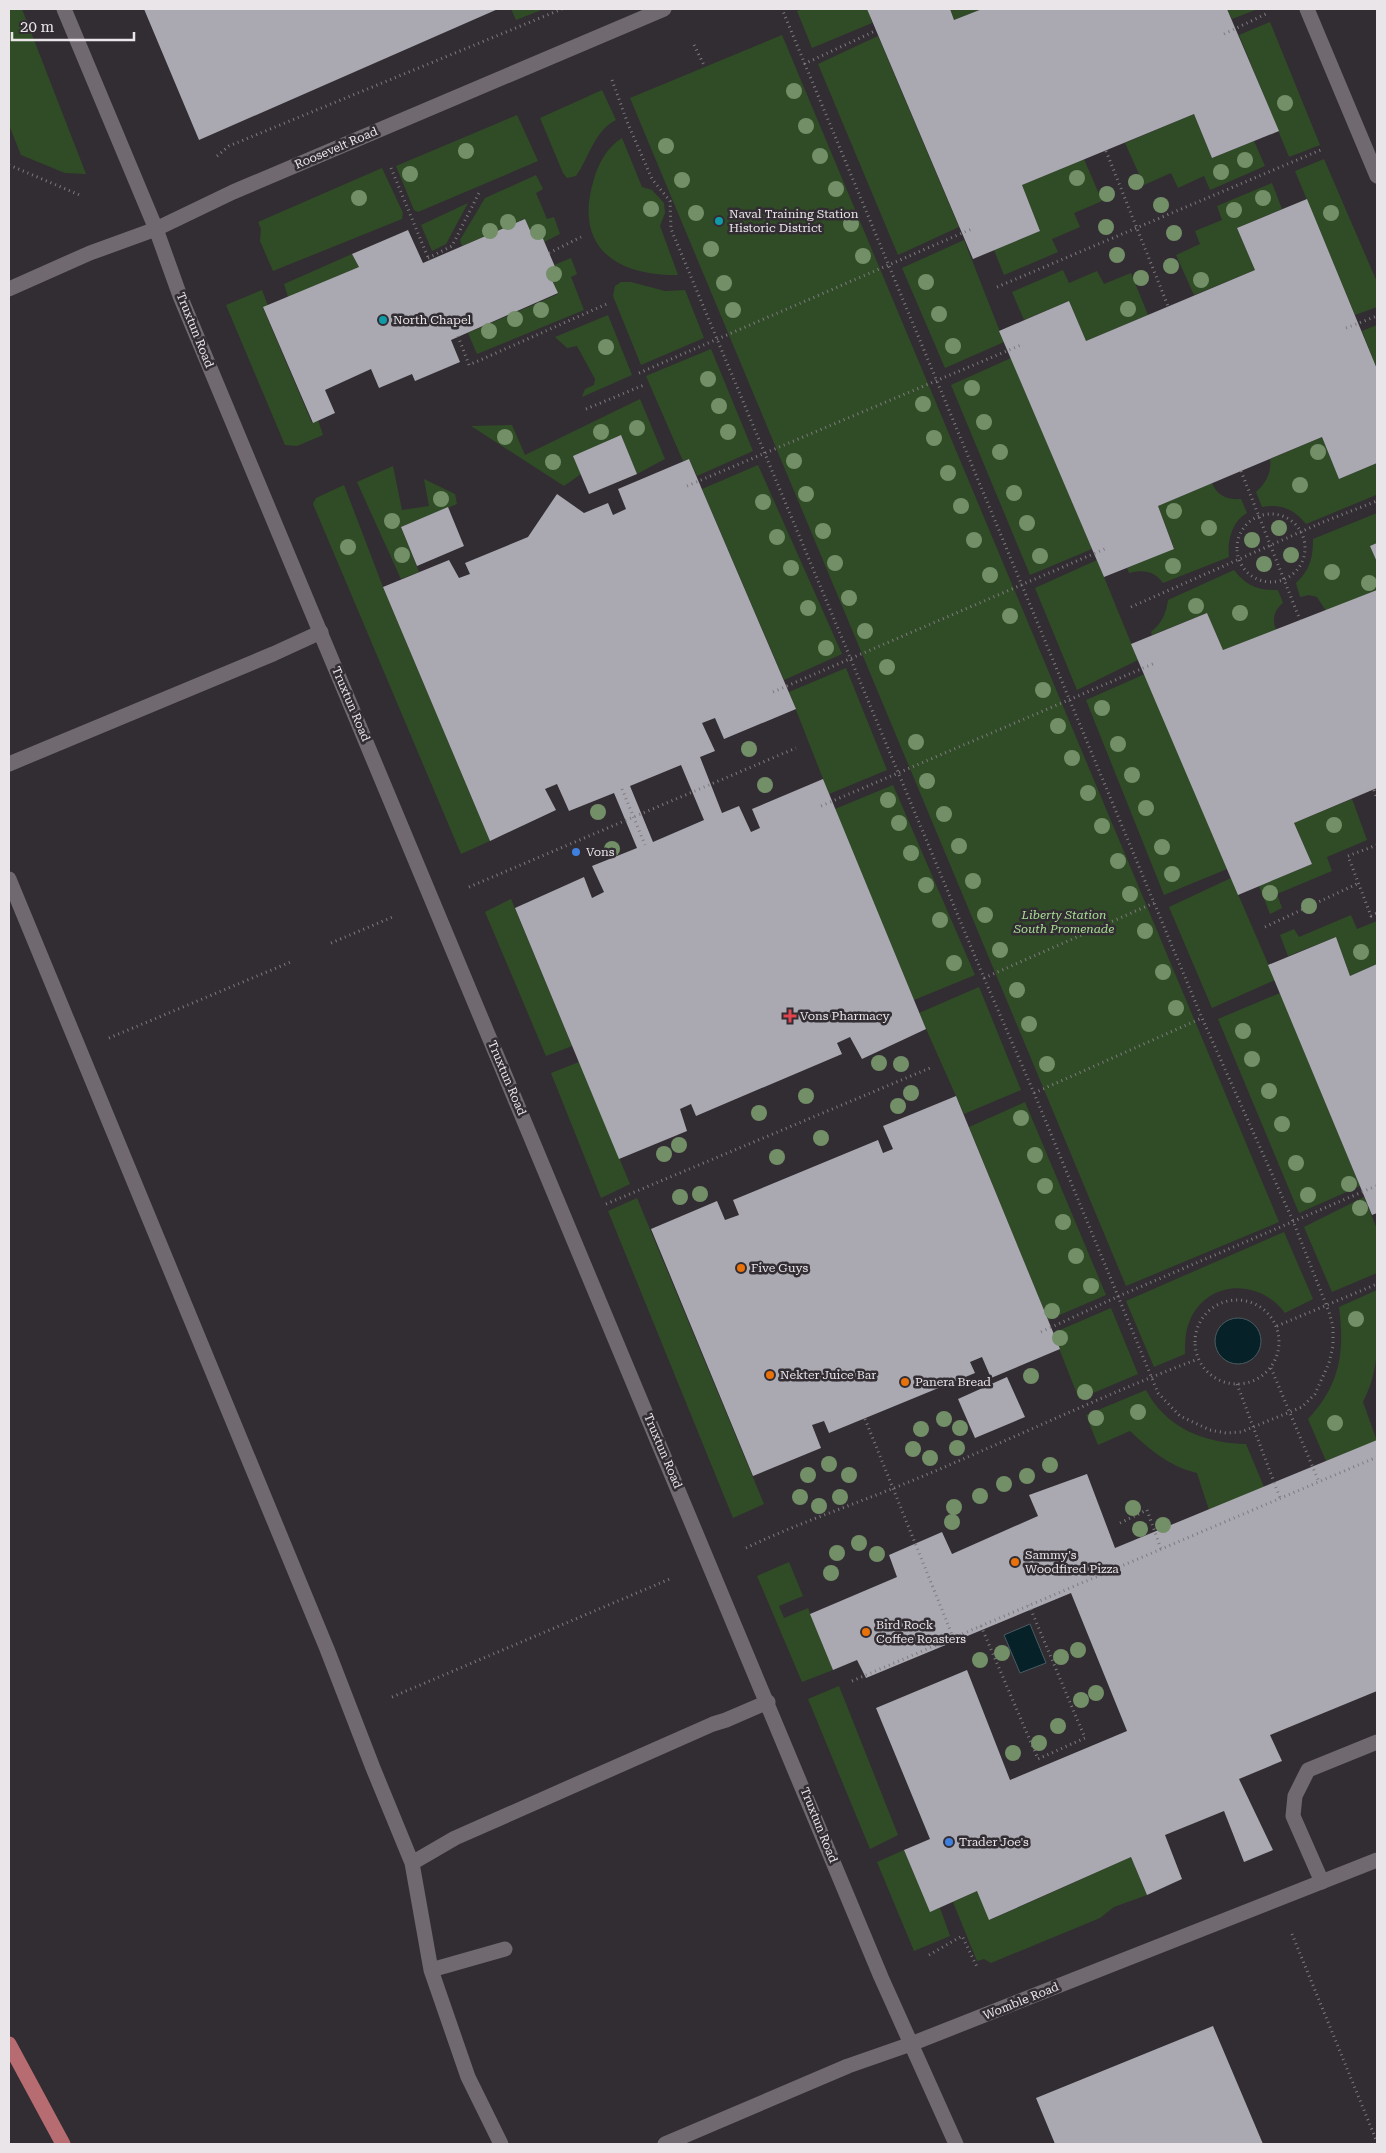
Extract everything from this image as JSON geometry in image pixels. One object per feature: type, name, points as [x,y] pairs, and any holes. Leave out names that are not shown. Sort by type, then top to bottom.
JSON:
[{"type":"main road","points":[[9,2044],[63,2144]]},
{"type":"street","name":"Truxtun Road","points":[[64,9],[156,229],[184,305],[911,2044],[956,2144]]},
{"type":"street","name":"Roosevelt Road","points":[[9,289],[90,253],[156,229],[233,192],[664,9]]},
{"type":"street","points":[[1307,9],[1377,176]]},
{"type":"street","points":[[9,764],[273,654],[321,632]]},
{"type":"street","points":[[9,879],[301,1585],[412,1863],[431,1970],[468,2077],[501,2144]]},
{"type":"street","points":[[412,1863],[455,1838],[713,1724],[768,1702]]},
{"type":"street","points":[[1322,1882],[1293,1816],[1294,1796],[1308,1770],[1377,1742]]},
{"type":"street","name":"Womble Road","points":[[665,2144],[848,2066],[911,2044],[1377,1860]]},
{"type":"street","points":[[431,1970],[504,1949]]},
{"type":"path","points":[[216,156],[229,146],[562,9]]},
{"type":"path","points":[[612,80],[652,179],[670,201],[671,229],[1158,1393],[1167,1405],[1194,1425],[1226,1433],[1241,1432],[1302,1407],[1315,1394],[1323,1380],[1332,1346],[1333,1328],[1328,1305],[1293,1221],[1202,1018],[782,9]]},
{"type":"path","points":[[1224,34],[1268,13]]},
{"type":"path","points":[[804,64],[875,31]]},
{"type":"path","points":[[694,45],[705,67]]},
{"type":"path","points":[[996,288],[1324,149]]},
{"type":"path","points":[[1106,151],[1168,306]]},
{"type":"path","points":[[9,166],[82,196]]},
{"type":"path","points":[[391,168],[429,259],[452,246],[479,193]]},
{"type":"path","points":[[639,373],[974,228]]},
{"type":"path","points":[[549,253],[581,238]]},
{"type":"path","points":[[458,336],[469,365],[609,303]]},
{"type":"path","points":[[1346,328],[1377,316]]},
{"type":"path","points":[[687,486],[1021,345]]},
{"type":"path","points":[[586,409],[644,385]]},
{"type":"path","points":[[1241,471],[1300,620]]},
{"type":"path","points":[[1131,607],[1377,501]]},
{"type":"path","points":[[1266,514],[1284,516],[1292,520],[1302,532],[1305,555],[1294,574],[1284,580],[1275,582],[1254,578],[1245,571],[1239,560],[1237,545],[1239,536],[1249,521],[1259,516],[1266,514]]},
{"type":"path","points":[[773,692],[1107,548]]},
{"type":"path","points":[[821,806],[1155,663]]},
{"type":"path","points":[[469,887],[796,748]]},
{"type":"path","points":[[622,789],[645,844]]},
{"type":"path","points":[[1374,790],[1377,799]]},
{"type":"path","points":[[1377,845],[1348,856],[1371,916],[1377,913]]},
{"type":"path","points":[[1265,927],[1359,883]]},
{"type":"path","points":[[984,978],[1154,903]]},
{"type":"path","points":[[331,943],[395,916]]},
{"type":"path","points":[[109,1038],[293,961]]},
{"type":"path","points":[[1034,1093],[1202,1018]]},
{"type":"path","points":[[606,1204],[930,1068]]},
{"type":"path","points":[[1041,1332],[1119,1296],[1376,1186]]},
{"type":"path","points":[[1277,1326],[1377,1284]]},
{"type":"path","points":[[1233,1299],[1246,1300],[1259,1305],[1270,1314],[1277,1326],[1280,1340],[1278,1355],[1271,1368],[1260,1378],[1247,1384],[1218,1380],[1207,1372],[1198,1359],[1195,1333],[1200,1320],[1220,1302],[1233,1299]]},
{"type":"path","points":[[746,1548],[797,1524],[894,1488],[1150,1377],[1198,1359]]},
{"type":"path","points":[[1271,1368],[1318,1482]]},
{"type":"path","points":[[1237,1384],[1280,1498]]},
{"type":"path","points":[[865,1419],[953,1637]]},
{"type":"path","points":[[852,1681],[1377,1457]]},
{"type":"path","points":[[1120,1523],[1147,1510],[1161,1549]]},
{"type":"path","points":[[392,1697],[672,1578]]},
{"type":"path","points":[[982,1626],[1038,1759],[1078,1742],[1085,1738],[1028,1605]]},
{"type":"path","points":[[1292,1934],[1377,2142]]},
{"type":"path","points":[[929,1955],[962,1936],[978,1969]]},
{"type":"green space","points":[[9,9],[22,9],[86,174],[65,173],[21,155],[9,125]]},
{"type":"green space","points":[[511,9],[544,9],[516,20]]},
{"type":"green space","points":[[803,9],[868,9],[872,23],[812,48],[797,11]]},
{"type":"green space","points":[[950,9],[982,9],[954,20]]},
{"type":"green space","points":[[1227,9],[1258,9],[1232,19]]},
{"type":"green space","points":[[1270,22],[1320,145],[1289,157],[1239,35]]},
{"type":"green space","name":"Liberty Station South Promenade","points":[[782,35],[1279,1222],[1126,1286],[630,98]]},
{"type":"green space","points":[[878,36],[959,227],[898,255],[818,64]]},
{"type":"green space","points":[[602,90],[616,120],[608,125],[597,138],[576,176],[567,178],[563,173],[540,118]]},
{"type":"green space","points":[[1194,114],[1212,158],[1254,141],[1265,166],[1210,190],[1204,176],[1178,188],[1171,173],[1144,185],[1125,143]]},
{"type":"green space","points":[[517,115],[538,161],[418,212],[414,210],[396,166]]},
{"type":"green space","points":[[622,138],[642,187],[652,190],[664,203],[665,213],[660,226],[678,275],[655,274],[635,270],[618,263],[604,253],[595,239],[589,222],[589,202],[594,179],[604,156]]},
{"type":"green space","points":[[1084,159],[1102,201],[1074,213],[1080,227],[1052,239],[1058,252],[1004,275],[994,250],[1040,231],[1022,185]]},
{"type":"green space","points":[[1324,159],[1377,282],[1377,307],[1355,315],[1295,171]]},
{"type":"green space","points":[[382,168],[403,213],[402,219],[273,271],[260,241],[261,229],[258,222]]},
{"type":"green space","points":[[536,175],[543,189],[536,193],[547,219],[554,217],[560,234],[544,242],[533,237],[525,219],[462,246],[460,240],[485,198]]},
{"type":"green space","points":[[1272,183],[1282,209],[1237,228],[1255,270],[1194,295],[1176,255],[1200,244],[1195,231],[1222,220],[1217,206]]},
{"type":"green space","points":[[468,203],[446,244],[432,251],[421,225]]},
{"type":"green space","points":[[964,240],[1004,342],[945,368],[902,268]]},
{"type":"green space","points":[[352,254],[359,267],[288,297],[284,284]]},
{"type":"green space","points":[[571,258],[577,274],[571,277],[584,310],[477,354],[468,333],[558,294],[548,272],[556,269],[554,265]]},
{"type":"green space","points":[[1063,270],[1069,283],[1097,271],[1104,284],[1131,273],[1148,315],[1086,341],[1069,301],[1024,320],[1012,292]]},
{"type":"green space","points":[[621,282],[631,282],[665,291],[685,290],[704,338],[641,365],[613,296],[615,286]]},
{"type":"green space","points":[[262,290],[268,306],[263,308],[312,423],[318,420],[323,435],[297,446],[285,445],[226,305]]},
{"type":"green space","points":[[608,315],[632,375],[582,397],[585,389],[594,385],[595,379],[577,346],[567,348],[555,337]]},
{"type":"green space","points":[[1377,325],[1377,369],[1362,331]]},
{"type":"green space","points":[[711,349],[753,451],[697,476],[689,459],[683,461],[646,376]]},
{"type":"green space","points":[[1011,358],[1092,549],[1030,575],[951,385]]},
{"type":"green space","points":[[640,399],[665,459],[637,474],[621,436],[574,456],[581,474],[564,486],[471,426],[512,425],[525,455]]},
{"type":"green space","points":[[1322,437],[1339,479],[1377,463],[1376,495],[1306,524],[1292,511],[1287,509],[1275,506],[1262,507],[1256,492],[1268,477],[1270,459]]},
{"type":"green space","points":[[758,465],[842,654],[784,680],[702,489]]},
{"type":"green space","points":[[393,466],[402,510],[429,506],[424,479],[455,494],[457,504],[401,527],[419,572],[401,579],[357,482]]},
{"type":"green space","points":[[1212,483],[1220,494],[1232,499],[1241,499],[1247,513],[1234,526],[1229,544],[1229,557],[1163,583],[1156,576],[1148,572],[1129,573],[1127,568],[1174,548],[1158,506]]},
{"type":"green space","points":[[344,485],[383,587],[490,841],[461,854],[313,504],[316,498]]},
{"type":"green space","points":[[1377,513],[1377,543],[1371,546],[1377,562],[1377,590],[1326,611],[1317,597],[1309,595],[1300,597],[1296,583],[1305,573],[1310,563],[1313,539]]},
{"type":"green space","points":[[1097,560],[1138,660],[1077,690],[1035,588]]},
{"type":"green space","points":[[1234,570],[1248,584],[1265,590],[1278,590],[1283,603],[1275,615],[1276,630],[1223,650],[1207,613],[1152,635],[1151,632],[1163,618],[1168,600]]},
{"type":"green space","points":[[846,668],[887,770],[829,794],[789,692]]},
{"type":"green space","points":[[1145,674],[1227,869],[1164,895],[1086,700]]},
{"type":"green space","points":[[893,785],[975,975],[914,1000],[835,809]]},
{"type":"green space","points":[[1352,799],[1367,840],[1327,857],[1332,871],[1277,894],[1282,908],[1270,914],[1259,886],[1312,864],[1294,823]]},
{"type":"green space","points":[[1231,878],[1275,980],[1212,1008],[1169,907]]},
{"type":"green space","points":[[511,899],[572,1046],[546,1056],[485,912]]},
{"type":"green space","points":[[1351,915],[1357,929],[1377,921],[1377,964],[1350,976],[1336,937],[1288,956],[1280,935],[1294,929],[1299,937]]},
{"type":"green space","points":[[979,987],[1021,1090],[964,1114],[919,1013]]},
{"type":"green space","points":[[1280,993],[1360,1186],[1299,1213],[1218,1019]]},
{"type":"green space","points":[[579,1062],[630,1184],[601,1198],[551,1073]]},
{"type":"green space","points":[[1025,1102],[1106,1295],[1048,1320],[969,1127]]},
{"type":"green space","points":[[1364,1197],[1377,1229],[1377,1273],[1332,1292],[1304,1227]]},
{"type":"green space","points":[[637,1198],[764,1504],[733,1518],[608,1211]]},
{"type":"green space","points":[[1284,1232],[1313,1299],[1285,1313],[1262,1294],[1249,1289],[1235,1288],[1221,1291],[1209,1297],[1198,1307],[1190,1320],[1186,1332],[1185,1354],[1154,1367],[1126,1301]]},
{"type":"green space","points":[[1377,1290],[1378,1334],[1376,1361],[1363,1402],[1377,1441],[1326,1461],[1308,1419],[1327,1393],[1338,1367],[1341,1339],[1339,1307]]},
{"type":"green space","points":[[1111,1308],[1138,1374],[1079,1399],[1053,1333]]},
{"type":"green space","points":[[1146,1390],[1154,1403],[1175,1424],[1188,1431],[1215,1440],[1246,1444],[1264,1487],[1209,1510],[1197,1473],[1169,1462],[1145,1445],[1130,1431],[1098,1445],[1086,1415]]},
{"type":"green space","points":[[789,1562],[803,1596],[779,1606],[784,1618],[808,1608],[833,1670],[802,1682],[757,1576]]},
{"type":"green space","points":[[839,1686],[898,1835],[870,1849],[808,1699]]},
{"type":"green space","points":[[904,1850],[930,1911],[940,1908],[950,1936],[914,1951],[877,1862]]},
{"type":"green space","points":[[1131,1857],[1147,1895],[1114,1907],[1100,1918],[991,1963],[984,1959],[977,1961],[953,1902],[977,1891],[990,1920]]},
{"type":"water","points":[[1238,1318],[1251,1322],[1257,1328],[1261,1341],[1257,1354],[1251,1360],[1238,1364],[1225,1360],[1219,1354],[1215,1341],[1219,1328],[1225,1322]]},
{"type":"water","points":[[1030,1624],[1046,1663],[1020,1673],[1004,1635]]},
{"type":"building","points":[[144,9],[498,9],[199,140]]},
{"type":"building","points":[[867,9],[950,9],[954,20],[982,9],[1227,9],[1279,131],[1212,158],[1194,114],[1022,185],[1040,231],[973,259]]},
{"type":"building","points":[[1307,199],[1377,369],[1377,463],[1339,479],[1322,437],[1158,506],[1174,549],[1104,577],[999,331],[1069,301],[1086,341],[1255,270],[1237,228]]},
{"type":"building","name":"North Chapel","points":[[525,219],[533,237],[541,234],[556,269],[548,272],[558,293],[451,340],[460,362],[415,381],[412,374],[379,388],[371,369],[325,390],[335,413],[313,423],[263,307],[359,267],[352,254],[408,230],[423,263]]},
{"type":"building","points":[[621,435],[637,474],[589,494],[573,456]]},
{"type":"building","points":[[689,459],[796,709],[724,739],[715,718],[702,723],[715,751],[700,757],[722,813],[739,806],[751,832],[760,828],[752,809],[823,779],[926,1029],[862,1059],[850,1037],[837,1043],[842,1054],[696,1116],[691,1104],[680,1109],[687,1131],[619,1159],[515,908],[584,877],[592,898],[604,892],[592,866],[637,848],[614,793],[569,811],[557,784],[545,789],[556,810],[490,841],[383,587],[449,560],[459,578],[470,574],[465,563],[528,537],[557,494],[584,513],[608,503],[613,515],[626,509],[618,489]],"holes":[[[681,765],[704,820],[653,842],[630,786]]]},
{"type":"building","points":[[448,507],[464,546],[417,566],[401,527]]},
{"type":"building","points":[[1377,543],[1377,562],[1370,546]]},
{"type":"building","points":[[1377,590],[1377,788],[1294,823],[1312,864],[1238,895],[1131,644],[1207,613],[1223,650]]},
{"type":"building","points":[[1336,937],[1350,976],[1377,964],[1377,1213],[1372,1215],[1268,965]]},
{"type":"building","points":[[956,1096],[1060,1349],[991,1378],[982,1357],[970,1362],[975,1373],[829,1433],[824,1421],[812,1425],[821,1448],[753,1476],[651,1229],[717,1201],[725,1220],[739,1215],[733,1200],[878,1140],[883,1153],[893,1149],[883,1126]]},
{"type":"building","points":[[1007,1377],[1025,1417],[975,1438],[958,1399]]},
{"type":"building","points":[[1377,1440],[1377,1691],[1270,1735],[1282,1761],[1239,1779],[1273,1850],[1244,1862],[1224,1811],[1165,1835],[1182,1879],[1147,1895],[1131,1857],[989,1920],[977,1891],[930,1912],[904,1850],[930,1839],[876,1708],[967,1670],[1010,1780],[1127,1731],[1071,1593],[866,1678],[857,1660],[833,1670],[810,1614],[897,1577],[889,1555],[942,1532],[952,1554],[1038,1516],[1029,1495],[1087,1474],[1115,1548]]},
{"type":"building","points":[[1213,2026],[1263,2144],[1055,2144],[1036,2098]]},
{"type":"place","name":"Naval Training Station Historic District","points":[[719,221]]},
{"type":"place","name":"North Chapel","points":[[383,320]]},
{"type":"place","name":"Vons","points":[[576,852]]},
{"type":"place","name":"Vons Pharmacy","points":[[790,1016]]},
{"type":"place","name":"Five Guys","points":[[741,1268]]},
{"type":"place","name":"Nekter Juice Bar","points":[[770,1375]]},
{"type":"place","name":"Panera Bread","points":[[905,1382]]},
{"type":"place","name":"Sammy's Woodfired Pizza","points":[[1015,1562]]},
{"type":"place","name":"Bird Rock Coffee Roasters","points":[[866,1632]]},
{"type":"place","name":"Trader Joe's","points":[[949,1842]]}]
